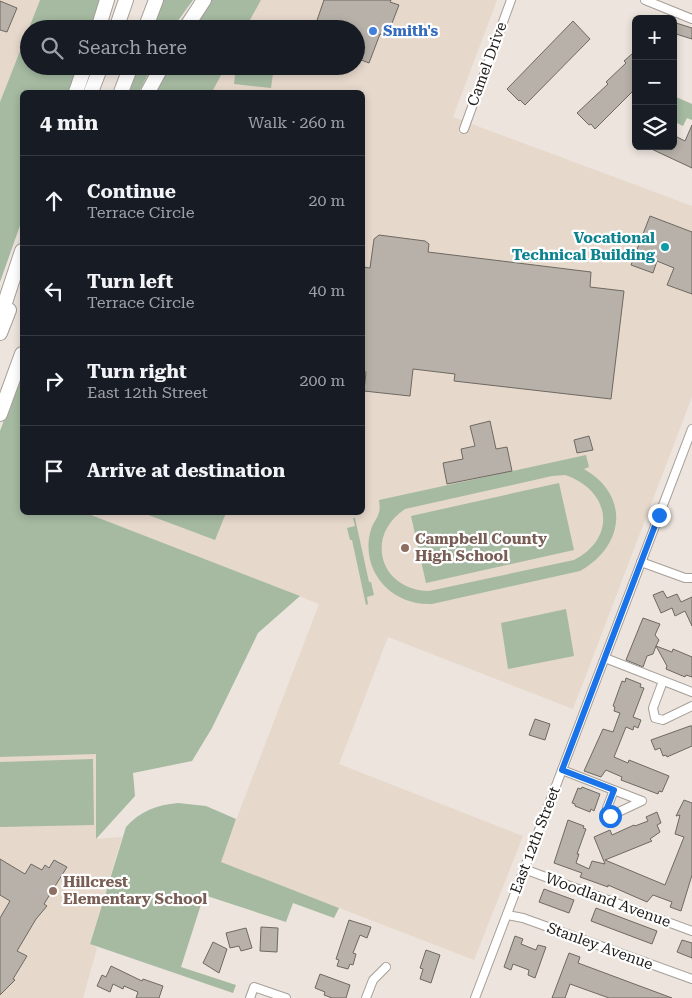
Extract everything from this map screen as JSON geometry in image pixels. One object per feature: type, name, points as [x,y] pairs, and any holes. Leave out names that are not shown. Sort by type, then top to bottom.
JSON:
[{"type":"highway","points":[[101,20],[107,0]]},
{"type":"highway","points":[[119,20],[126,0]]},
{"type":"highway","points":[[148,20],[156,0]]},
{"type":"highway","points":[[190,20],[204,0]]},
{"type":"highway","points":[[77,90],[82,75]]},
{"type":"highway","points":[[92,90],[98,75]]},
{"type":"highway","points":[[122,90],[128,75]]},
{"type":"highway","points":[[149,90],[157,75]]},
{"type":"highway","points":[[0,318],[20,257]]},
{"type":"highway","points":[[0,333],[20,279]]},
{"type":"highway","points":[[3,407],[20,360]]},
{"type":"highway","points":[[3,407],[20,367]]},
{"type":"street","name":"Camel Drive","points":[[464,129],[511,0]]},
{"type":"street","points":[[645,0],[692,19]]},
{"type":"street","name":"East 12th Street","points":[[475,998],[692,429]]},
{"type":"street","points":[[642,562],[685,578],[692,578]]},
{"type":"street","points":[[604,658],[692,692]]},
{"type":"street","points":[[663,681],[653,708],[655,718],[663,720],[692,706]]},
{"type":"street","points":[[562,770],[614,790]]},
{"type":"street","name":"Woodland Avenue","points":[[524,869],[692,930]]},
{"type":"street","name":"Stanley Avenue","points":[[507,915],[523,918],[692,980]]},
{"type":"street","points":[[366,998],[373,980],[386,967]]},
{"type":"street","points":[[250,998],[254,987],[286,998]]},
{"type":"shaded area","points":[[0,0],[40,0],[32,20],[20,20],[20,51],[0,102]]},
{"type":"shaded area","name":"Campbell County High School","points":[[261,0],[497,0],[453,117],[692,206],[692,397],[573,709],[388,637],[339,764],[523,836],[474,960],[220,862],[319,604],[91,515],[365,515],[365,90],[213,90],[221,75],[365,75],[365,20],[250,20]]},
{"type":"shaded area","name":"Hillcrest Elementary School","points":[[96,753],[96,839],[122,837],[90,943],[97,948],[83,998],[0,998],[0,757]]},
{"type":"green space","points":[[40,0],[100,0],[94,20],[32,20]]},
{"type":"green space","points":[[163,0],[193,0],[179,20],[156,20]]},
{"type":"green space","points":[[212,0],[261,0],[250,20],[198,20]]},
{"type":"green space","points":[[20,51],[20,75],[75,75],[69,90],[20,90],[20,226],[0,282],[0,102]]},
{"type":"green space","points":[[135,75],[148,75],[140,90],[129,90]]},
{"type":"green space","points":[[164,75],[221,75],[213,90],[156,90]]},
{"type":"green space","points":[[235,75],[273,75],[271,88],[234,84]]},
{"type":"green space","points":[[677,97],[692,104],[692,120],[687,118],[683,126],[677,123]]},
{"type":"green space","points":[[20,377],[20,515],[91,515],[300,596],[258,633],[212,728],[192,761],[133,773],[135,796],[96,839],[96,754],[0,757],[0,431]]},
{"type":"green space","points":[[586,455],[589,467],[584,469],[599,480],[609,492],[615,506],[616,520],[613,535],[606,548],[595,561],[580,571],[432,604],[418,603],[393,593],[375,574],[370,561],[368,548],[370,533],[379,514],[379,500]],"holes":[[[565,475],[580,482],[592,491],[599,502],[603,514],[602,527],[597,539],[588,550],[574,560],[429,591],[412,588],[399,582],[389,572],[383,560],[382,547],[385,533],[392,520],[405,509],[552,476]]]},
{"type":"green space","points":[[559,483],[574,550],[426,583],[411,516]]},
{"type":"green space","points":[[148,515],[225,515],[215,540]]},
{"type":"green space","points":[[353,518],[355,518],[369,582],[371,582],[374,595],[367,597],[368,604],[366,605],[352,540],[350,540],[347,528],[355,526]]},
{"type":"green space","points":[[566,609],[574,656],[508,669],[501,623]]},
{"type":"green space","points":[[93,759],[94,825],[0,827],[0,762]]},
{"type":"green space","points":[[178,803],[206,806],[236,819],[221,862],[339,908],[334,918],[293,903],[286,922],[204,895],[181,967],[236,985],[233,993],[90,944],[126,827],[131,821],[149,810],[163,805]]},
{"type":"building","name":"Smith's","points":[[324,0],[391,0],[390,2],[399,5],[387,36],[380,34],[369,63],[365,61],[365,20],[317,20]]},
{"type":"building","points":[[0,1],[17,8],[7,32],[0,30]]},
{"type":"building","points":[[573,21],[590,39],[525,105],[507,89]]},
{"type":"building","points":[[677,23],[692,28],[692,39],[677,34]]},
{"type":"building","points":[[632,54],[632,92],[595,129],[577,113],[608,84],[606,82],[626,63],[624,61]]},
{"type":"building","points":[[692,125],[692,168],[654,150],[677,150],[677,137],[685,141]]},
{"type":"building","name":"Vocational Technical Building","points":[[650,216],[692,232],[692,294],[667,285],[674,268],[657,261],[653,273],[631,265]]},
{"type":"building","points":[[379,235],[425,241],[429,244],[428,252],[591,272],[590,287],[624,291],[611,399],[454,381],[455,374],[413,369],[410,396],[365,391],[365,267],[370,268],[374,239]]},
{"type":"building","points":[[490,421],[496,449],[507,447],[512,471],[447,484],[443,463],[463,459],[461,449],[475,446],[470,426]]},
{"type":"building","points":[[589,436],[593,450],[577,453],[574,440]]},
{"type":"building","points":[[663,591],[667,598],[677,594],[681,602],[692,597],[692,626],[685,611],[675,616],[672,608],[661,613],[653,595]]},
{"type":"building","points":[[643,618],[660,624],[655,635],[659,640],[653,654],[647,656],[643,667],[626,660]]},
{"type":"building","points":[[656,646],[672,652],[673,649],[692,657],[692,677],[686,675],[685,677],[666,669],[667,666]]},
{"type":"building","points":[[626,678],[641,684],[640,687],[644,688],[633,717],[641,720],[638,728],[634,726],[633,730],[626,727],[614,757],[628,763],[629,760],[669,776],[662,792],[659,791],[658,794],[621,780],[622,777],[606,770],[601,777],[584,771],[603,729],[613,732],[620,713],[614,711],[615,707],[613,706],[622,681],[625,682]]},
{"type":"building","points":[[535,719],[550,724],[545,740],[529,735]]},
{"type":"building","points":[[692,726],[692,746],[667,757],[666,755],[663,756],[660,748],[655,750],[651,740]]},
{"type":"building","points":[[582,787],[600,794],[594,811],[591,809],[590,812],[572,803],[578,788],[581,789]]},
{"type":"building","points":[[684,800],[692,803],[692,875],[681,911],[670,907],[672,902],[653,895],[647,902],[608,885],[608,887],[580,877],[582,873],[554,863],[568,820],[584,826],[583,828],[586,829],[577,854],[579,854],[576,863],[589,869],[592,861],[605,864],[594,837],[610,830],[612,835],[648,821],[646,817],[657,812],[661,823],[657,825],[660,832],[650,839],[652,841],[605,860],[665,885],[684,837],[675,834],[680,815],[676,816]]},
{"type":"building","points":[[0,859],[25,874],[31,864],[42,870],[45,865],[49,868],[54,860],[67,867],[44,904],[47,906],[36,919],[17,951],[27,956],[13,979],[15,980],[0,995],[0,918],[10,901],[0,895]]},
{"type":"building","points":[[544,889],[574,900],[569,913],[539,902]]},
{"type":"building","points":[[596,908],[657,931],[652,944],[591,921]]},
{"type":"building","points":[[349,920],[371,927],[367,938],[360,935],[353,953],[356,954],[353,965],[350,964],[348,969],[337,966],[339,960],[336,959]]},
{"type":"building","points":[[261,927],[278,928],[277,952],[260,951]]},
{"type":"building","points":[[246,928],[252,948],[241,951],[239,946],[230,948],[226,933]]},
{"type":"building","points":[[515,936],[523,939],[521,944],[536,950],[538,945],[546,947],[535,978],[528,975],[529,970],[513,964],[511,970],[504,967]]},
{"type":"building","points":[[682,940],[692,943],[692,958],[677,952]]},
{"type":"building","points":[[213,942],[227,949],[219,973],[203,963]]},
{"type":"building","points":[[426,950],[440,955],[431,983],[420,979],[423,969],[420,968]]},
{"type":"building","points":[[569,953],[580,957],[578,963],[672,998],[609,998],[570,984],[565,998],[552,998]]},
{"type":"building","points":[[111,966],[142,981],[143,979],[163,986],[159,998],[136,998],[138,992],[124,986],[123,989],[113,984],[110,992],[97,986],[102,975],[106,977]]},
{"type":"building","points":[[320,974],[350,985],[346,998],[332,998],[324,995],[325,992],[315,988]]},
{"type":"place","name":"Smith's","points":[[373,31]]},
{"type":"place","name":"Vocational Technical Building","points":[[665,247]]},
{"type":"place","name":"Campbell County High School","points":[[405,548]]},
{"type":"place","name":"Hillcrest Elementary School","points":[[53,891]]},
{"type":"route","points":[[610,816],[607,808],[614,790],[562,770],[659,515]]}]
